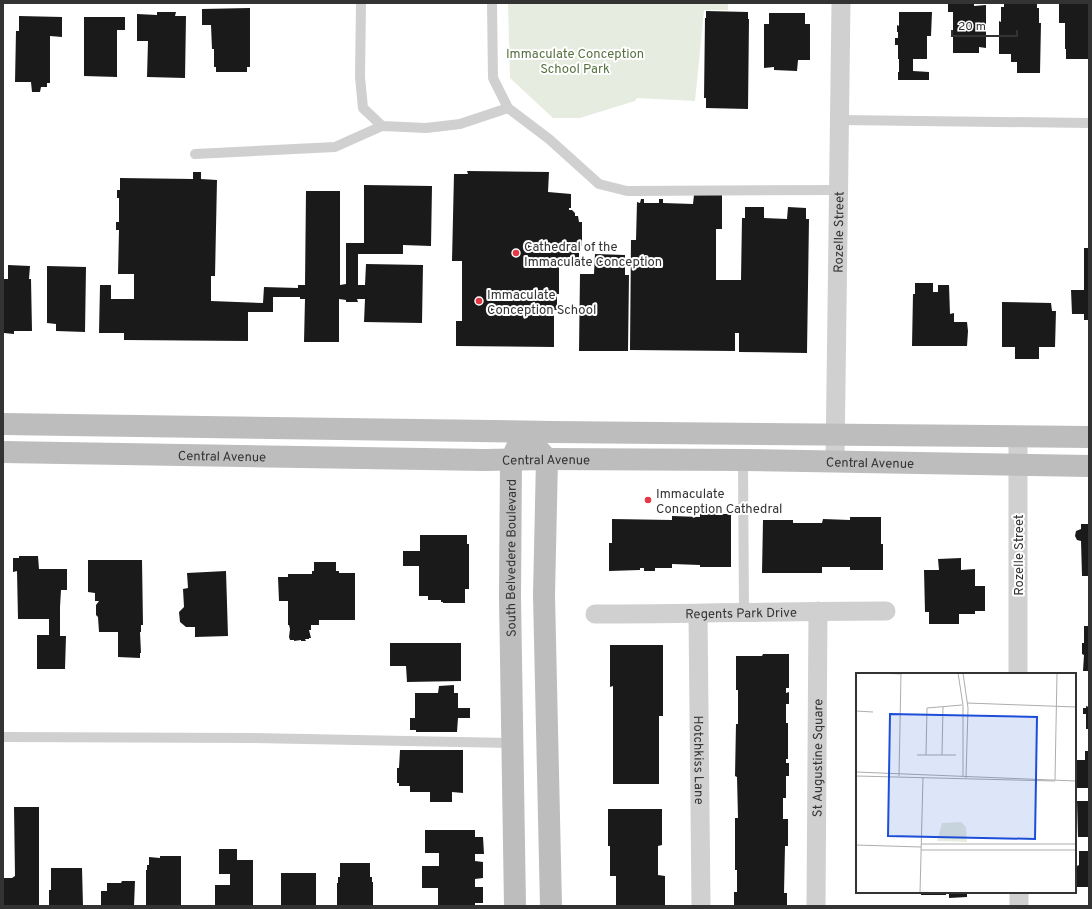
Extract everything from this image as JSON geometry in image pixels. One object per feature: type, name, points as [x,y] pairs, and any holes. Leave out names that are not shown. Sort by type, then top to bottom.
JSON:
[{"type":"main road","name":"Central Avenue","points":[[3,424],[524,432],[1089,437]]},
{"type":"main road","points":[[524,432],[547,459],[544,595],[551,906]]},
{"type":"main road","name":"South Belvedere Boulevard","points":[[515,906],[510,597],[511,460],[524,432]]},
{"type":"main road","name":"Central Avenue","points":[[3,452],[511,460],[835,461],[1089,466]]},
{"type":"street","name":"Rozelle Street","points":[[835,461],[841,3]]},
{"type":"street","name":"Rozelle Street","points":[[1018,436],[1018,673]]},
{"type":"street","name":"St Augustine Square","points":[[816,906],[818,611]]},
{"type":"street","name":"Regents Park Drive","points":[[595,614],[886,611]]},
{"type":"street","name":"Hotchkiss Lane","points":[[698,614],[701,906]]},
{"type":"street","points":[[1019,893],[1019,906]]},
{"type":"lane","points":[[361,3],[360,77],[363,108],[382,126]]},
{"type":"lane","points":[[492,3],[493,78],[508,108],[549,139],[599,184],[627,190],[839,190]]},
{"type":"lane","points":[[195,154],[335,147],[382,126],[426,128],[460,124],[508,108]]},
{"type":"lane","points":[[840,120],[1089,123]]},
{"type":"lane","points":[[743,460],[744,613]]},
{"type":"lane","points":[[3,737],[250,738],[512,743]]},
{"type":"green space","name":"Immaculate Conception School Park","points":[[508,3],[728,3],[728,10],[704,10],[695,101],[637,98],[635,101],[580,118],[553,118],[510,78]]},
{"type":"building","points":[[948,3],[974,3],[974,6],[986,5],[986,48],[979,47],[979,53],[953,53],[953,12],[948,12]]},
{"type":"building","points":[[1004,3],[1037,3],[1037,8],[1039,8],[1039,23],[1041,23],[1040,73],[1017,73],[1017,62],[1011,62],[1011,54],[999,54],[999,21],[1001,22],[1001,7],[1004,7]]},
{"type":"building","points":[[1059,3],[1088,3],[1089,59],[1066,59],[1065,23],[1059,23]]},
{"type":"building","points":[[250,8],[250,67],[247,67],[247,72],[216,72],[216,67],[214,67],[214,49],[212,49],[211,25],[202,25],[202,9]]},
{"type":"building","points":[[706,11],[748,12],[748,109],[706,108],[706,98],[704,98]]},
{"type":"building","points":[[157,12],[176,12],[175,16],[186,16],[185,78],[147,77],[148,41],[137,41],[137,14],[157,15]]},
{"type":"building","points":[[899,12],[932,12],[931,36],[927,36],[927,59],[913,59],[913,71],[929,72],[929,80],[898,80],[898,45],[895,45],[895,38],[898,38],[897,25],[899,26]]},
{"type":"building","points":[[769,13],[805,13],[805,24],[810,24],[810,60],[798,60],[797,71],[774,70],[774,67],[764,68],[764,24],[769,24]]},
{"type":"building","points":[[19,16],[62,17],[62,37],[50,36],[50,83],[47,83],[47,87],[41,87],[40,92],[32,92],[31,82],[15,82],[16,31],[19,31]]},
{"type":"building","points":[[84,17],[125,17],[125,30],[117,30],[117,77],[84,76]]},
{"type":"building","name":"Cathedral of the Immaculate Conception","points":[[467,171],[549,172],[548,192],[571,194],[571,208],[569,208],[569,210],[572,210],[575,213],[575,216],[578,216],[579,222],[582,222],[582,246],[579,246],[579,260],[562,260],[562,263],[559,263],[559,294],[557,294],[557,310],[554,310],[554,347],[456,346],[456,321],[462,321],[462,261],[452,261],[454,174],[468,174]]},
{"type":"building","points":[[193,172],[201,172],[201,179],[217,180],[215,276],[211,276],[211,301],[263,303],[264,287],[298,288],[298,285],[305,285],[306,191],[340,191],[340,285],[346,284],[346,243],[364,243],[364,185],[432,186],[431,246],[403,245],[403,254],[358,254],[358,285],[365,285],[366,264],[423,265],[422,323],[364,322],[365,299],[357,299],[358,302],[346,302],[346,300],[339,299],[339,342],[304,342],[305,299],[300,299],[300,297],[273,297],[273,312],[248,312],[248,341],[124,340],[124,333],[99,333],[100,285],[111,285],[111,299],[134,299],[134,274],[118,274],[119,230],[116,230],[116,222],[119,222],[119,198],[117,198],[117,190],[120,190],[120,178],[193,179]]},
{"type":"building","points":[[694,195],[722,195],[722,229],[716,229],[716,280],[741,280],[742,218],[745,218],[745,207],[764,207],[764,218],[787,219],[788,207],[806,208],[806,219],[809,219],[807,353],[739,352],[739,333],[735,333],[735,351],[630,350],[631,240],[636,240],[637,202],[640,203],[641,199],[644,199],[644,203],[659,203],[659,199],[663,199],[663,203],[693,204]]},
{"type":"building","points":[[1084,248],[1089,248],[1089,320],[1084,320],[1084,314],[1072,314],[1071,290],[1084,290]]},
{"type":"building","points":[[595,254],[625,255],[625,275],[629,275],[628,351],[579,351],[580,274],[594,274]]},
{"type":"building","points":[[8,265],[30,266],[29,279],[31,279],[32,331],[14,331],[14,334],[4,333],[3,279],[8,279]]},
{"type":"building","points":[[47,266],[86,267],[85,332],[56,331],[56,324],[47,323]]},
{"type":"building","points":[[915,283],[933,283],[933,292],[938,292],[938,285],[949,285],[950,314],[954,313],[954,322],[967,322],[967,346],[912,346],[913,294],[915,294]]},
{"type":"building","points":[[1002,302],[1051,303],[1052,311],[1056,311],[1055,347],[1039,347],[1039,359],[1015,359],[1015,347],[1002,347]]},
{"type":"building","points":[[700,514],[731,514],[731,567],[700,567],[700,565],[672,564],[672,568],[655,568],[655,571],[644,571],[644,568],[640,568],[640,570],[609,571],[609,543],[612,543],[612,519],[672,520],[672,516],[700,517]]},
{"type":"building","points":[[850,517],[881,517],[883,570],[850,570],[850,567],[822,567],[822,573],[762,573],[763,520],[793,520],[793,523],[822,523],[823,519],[850,520]]},
{"type":"building","points":[[1081,524],[1089,524],[1089,576],[1082,576],[1081,541],[1077,540],[1075,536],[1076,531],[1081,529]]},
{"type":"building","points":[[420,535],[467,535],[467,544],[469,544],[469,589],[465,589],[465,603],[443,603],[441,600],[428,600],[428,596],[419,596],[419,566],[403,566],[403,551],[420,551]]},
{"type":"building","points":[[19,556],[38,556],[39,569],[67,569],[67,590],[61,590],[60,607],[60,636],[66,636],[65,669],[37,669],[37,635],[49,635],[49,619],[18,619],[17,571],[13,572],[13,558],[19,558]]},
{"type":"building","points":[[961,558],[961,570],[975,569],[975,586],[985,586],[985,611],[975,611],[975,614],[959,614],[959,624],[929,624],[929,612],[925,612],[924,570],[939,570],[938,559]]},
{"type":"building","points":[[88,560],[142,560],[143,625],[141,625],[140,632],[140,658],[118,657],[118,632],[99,632],[96,605],[99,601],[95,601],[95,593],[88,592]]},
{"type":"building","points":[[314,562],[336,562],[336,571],[339,571],[339,573],[355,573],[355,620],[319,620],[319,625],[311,625],[311,630],[309,630],[311,638],[305,639],[306,641],[290,640],[290,629],[288,625],[288,601],[279,601],[278,577],[288,577],[288,574],[312,574],[312,571],[314,571]]},
{"type":"building","points":[[226,571],[228,636],[195,637],[195,627],[186,627],[180,622],[179,612],[184,607],[183,589],[188,588],[187,573]]},
{"type":"building","points":[[1084,626],[1089,626],[1089,671],[1083,671],[1084,655],[1082,654],[1082,643],[1084,643]]},
{"type":"building","points":[[390,643],[461,643],[461,681],[407,682],[406,666],[390,666]]},
{"type":"building","points":[[610,645],[663,645],[663,716],[659,716],[659,784],[613,784],[613,686],[610,687]]},
{"type":"building","points":[[763,654],[789,654],[789,688],[786,688],[786,693],[789,692],[789,704],[786,704],[786,723],[788,723],[788,759],[786,759],[786,763],[789,763],[789,776],[786,776],[786,798],[783,798],[783,819],[788,819],[788,846],[785,846],[784,893],[787,893],[787,906],[734,906],[734,892],[737,892],[737,870],[735,870],[735,818],[738,818],[737,777],[735,776],[736,724],[738,724],[736,656],[762,656]]},
{"type":"building","points":[[454,685],[454,693],[458,693],[458,708],[470,708],[470,718],[458,718],[457,732],[416,732],[416,730],[410,730],[410,718],[415,718],[415,693],[438,693],[439,686]]},
{"type":"building","points":[[1086,706],[1089,707],[1089,729],[1086,729],[1086,714],[1083,714],[1083,708],[1086,708]]},
{"type":"building","points":[[400,750],[463,750],[463,793],[452,792],[452,802],[430,802],[430,792],[410,792],[410,786],[399,786],[399,783],[397,783],[397,768],[399,768]]},
{"type":"building","points":[[1085,751],[1089,751],[1089,788],[1077,788],[1077,760],[1085,760]]},
{"type":"building","points":[[1077,801],[1089,801],[1089,837],[1078,837]]},
{"type":"building","points":[[14,807],[39,807],[39,906],[3,906],[3,878],[12,878],[15,876]]},
{"type":"building","points":[[608,809],[662,809],[662,845],[658,846],[658,875],[665,876],[665,906],[616,906],[616,876],[610,876]]},
{"type":"building","points":[[425,830],[475,830],[475,837],[483,837],[484,854],[475,854],[475,861],[483,862],[483,878],[475,879],[475,887],[483,887],[483,903],[475,903],[475,906],[438,906],[438,888],[422,888],[422,866],[439,866],[439,853],[425,853]]},
{"type":"building","points":[[219,849],[237,849],[237,860],[253,860],[253,906],[215,906],[215,885],[230,885],[230,874],[219,874]]},
{"type":"building","points":[[1079,851],[1089,851],[1089,887],[1077,887]]},
{"type":"building","points":[[160,856],[181,856],[181,906],[146,906],[146,870],[147,865],[149,865],[149,857],[160,858]]},
{"type":"building","points":[[340,863],[370,863],[370,877],[372,877],[373,882],[373,906],[337,906],[337,883],[338,877],[340,877]]},
{"type":"building","points":[[51,868],[82,868],[83,906],[49,906]]},
{"type":"building","points":[[281,873],[316,873],[316,906],[281,906]]},
{"type":"building","points":[[122,881],[135,881],[134,906],[101,906],[101,891],[107,891],[107,883],[121,883]]},
{"type":"building","points":[[921,893],[946,893],[946,895],[921,895]]},
{"type":"building","points":[[949,893],[967,893],[967,897],[949,898]]},
{"type":"place","name":"Cathedral of the Immaculate Conception","points":[[516,253]]},
{"type":"place","name":"Immaculate Conception School","points":[[479,301]]},
{"type":"place","name":"Immaculate Conception Cathedral","points":[[648,500]]}]
